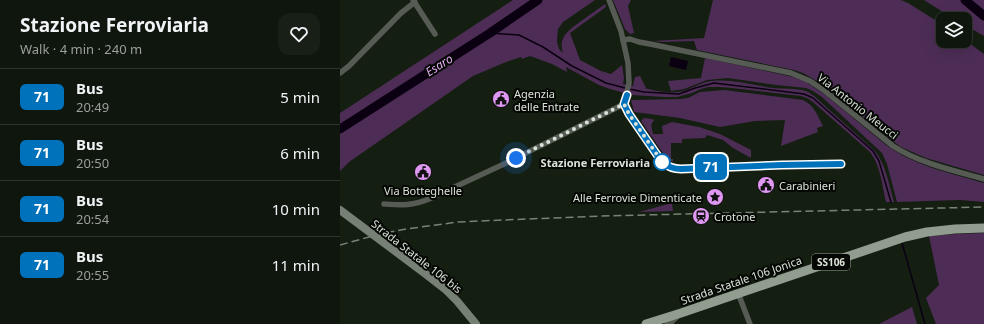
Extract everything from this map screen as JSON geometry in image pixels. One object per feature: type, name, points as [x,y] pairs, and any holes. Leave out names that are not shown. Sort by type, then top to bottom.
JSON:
[{"type":"main road","name":"Strada Statale 106 bis","points":[[340,210],[424,272],[457,301],[476,324]]},
{"type":"main road","name":"Strada Statale 106 Jonica","points":[[646,324],[657,322],[905,237],[927,232],[984,228]]},
{"type":"street","points":[[340,73],[349,66],[414,1],[435,34]]},
{"type":"street","points":[[610,3],[623,40],[628,63],[630,83],[624,104],[629,114],[662,162],[667,166],[681,169],[841,164]]},
{"type":"street","name":"Via Antonio Meucci","points":[[623,40],[630,39],[800,76],[825,91],[903,153],[937,166],[984,179]]},
{"type":"street","points":[[384,204],[409,205],[429,199],[504,164],[624,104]]},
{"type":"street","points":[[738,293],[750,324]]},
{"type":"street","points":[[668,324],[681,313]]},
{"type":"shaded area","points":[[513,0],[595,0],[563,22],[558,29],[557,42],[559,49],[563,53],[562,42],[567,33],[605,4],[606,7],[570,33],[580,60],[601,71],[611,74],[622,65],[624,78],[623,84],[633,86],[635,77],[640,76],[646,88],[644,88],[664,92],[683,91],[712,81],[735,82],[773,88],[798,89],[807,91],[875,151],[885,169],[894,202],[886,202],[877,163],[870,152],[809,99],[801,96],[718,87],[708,87],[677,97],[632,95],[599,85],[566,67],[567,72],[552,64],[530,56],[522,59],[521,57],[506,62],[473,76],[349,162],[340,171],[340,113]]},
{"type":"shaded area","points":[[613,0],[631,0],[628,6],[634,33],[630,34],[625,29]]},
{"type":"shaded area","points":[[713,0],[901,0],[908,3],[936,21],[936,48],[972,48],[972,45],[984,54],[984,175],[926,158],[901,147],[822,84],[803,73],[697,50],[694,41],[653,41],[704,38]]},
{"type":"shaded area","points":[[924,0],[984,0],[984,36],[972,29],[972,12],[943,12]]},
{"type":"shaded area","points":[[671,57],[688,61],[686,70],[669,66]]},
{"type":"shaded area","points":[[705,58],[793,77],[806,82],[824,94],[886,145],[897,152],[921,164],[984,183],[984,202],[960,200],[897,202],[887,164],[882,153],[822,97],[806,88],[728,78],[707,80],[684,89],[671,91],[668,81],[701,78]]},
{"type":"shaded area","points":[[724,90],[803,100],[813,108],[823,126],[817,128],[818,132],[781,146],[785,120],[755,121],[720,127],[680,118],[634,112],[631,100],[680,99],[688,98],[700,92]]},
{"type":"shaded area","points":[[644,118],[654,120],[651,125],[653,134],[663,134],[662,126],[672,122],[699,127],[720,134],[751,150],[751,158],[733,148],[723,140],[707,135],[705,138],[682,139],[682,143],[671,143],[671,159],[673,159],[673,162],[665,156],[641,121]]},
{"type":"shaded area","points":[[672,203],[673,211],[639,212]]},
{"type":"shaded area","points":[[984,233],[984,324],[936,324],[926,298],[939,285],[929,236]]},
{"type":"shaded area","points":[[912,307],[917,324],[879,324]]},
{"type":"waterway","name":"Esaro","points":[[340,129],[490,33],[538,0]]},
{"type":"waterway","name":"Esaro","points":[[965,0],[984,16]]},
{"type":"waterway","points":[[490,33],[519,35],[543,47],[572,66],[606,83],[625,88]]},
{"type":"waterway","points":[[629,89],[644,92],[679,94],[714,83],[804,94],[813,98],[873,151],[879,161],[891,202]]},
{"type":"waterway","points":[[902,243],[925,324]]},
{"type":"railway","points":[[340,245],[380,234],[458,222],[601,216],[984,207]]},
{"type":"bus line","name":"71","points":[[627,95],[624,104],[629,114],[662,162],[673,168],[841,164]]},
{"type":"place","name":"Agenzia delle Entrate","points":[[501,99]]},
{"type":"place","name":"Stazione Ferroviaria","points":[[662,162]]},
{"type":"place","name":"Via Botteghelle","points":[[423,172]]},
{"type":"place","name":"Carabinieri","points":[[766,185]]},
{"type":"place","name":"Alle Ferrovie Dimenticate","points":[[715,197]]},
{"type":"place","name":"Crotone","points":[[701,216]]},
{"type":"route","points":[[516,158],[624,104],[629,114],[662,162]]}]
